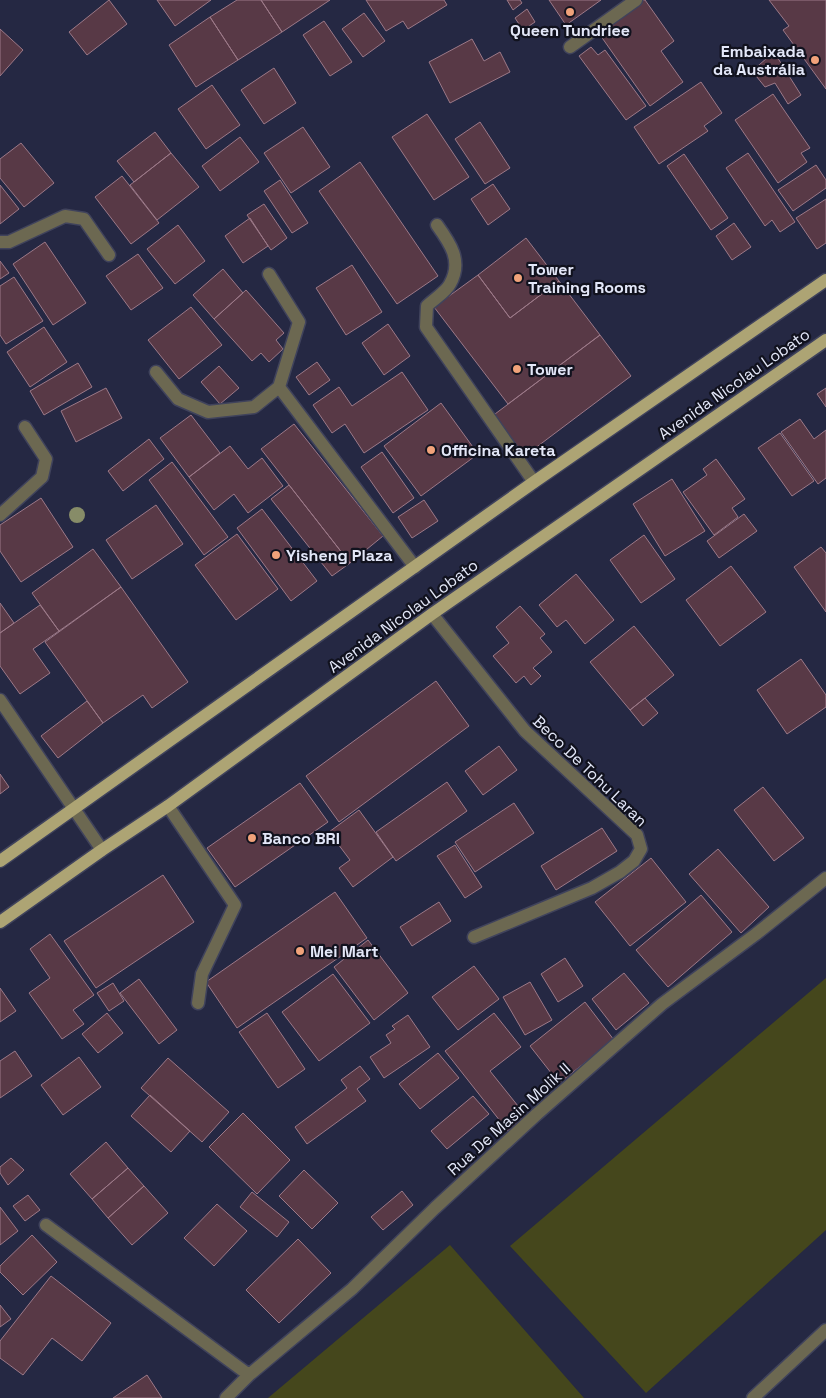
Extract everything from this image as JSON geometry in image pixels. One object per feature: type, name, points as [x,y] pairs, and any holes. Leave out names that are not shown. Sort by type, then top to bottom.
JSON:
[{"type":"main road","name":"Avenida Nicolau Lobato","points":[[0,861],[534,482],[826,280]]},
{"type":"main road","name":"Avenida Nicolau Lobato","points":[[0,922],[168,806],[432,614],[826,340]]},
{"type":"street","points":[[570,47],[636,0]]},
{"type":"street","points":[[0,242],[9,242],[65,216],[84,219],[109,255]]},
{"type":"street","points":[[437,225],[451,244],[456,263],[450,284],[427,306],[426,327],[534,482]]},
{"type":"street","points":[[156,372],[178,399],[208,412],[254,407],[280,388],[299,322],[269,274]]},
{"type":"street","points":[[280,388],[415,567]]},
{"type":"street","points":[[0,515],[42,477],[46,458],[25,428]]},
{"type":"street","name":"Beco De Tohu Laran","points":[[432,614],[525,731],[637,835],[641,849],[634,861],[620,872],[592,888],[474,937]]},
{"type":"street","points":[[0,700],[102,850]]},
{"type":"street","points":[[168,806],[235,905],[202,974],[198,1003]]},
{"type":"street","name":"Rua De Masin Molik II","points":[[226,1398],[249,1375],[352,1289],[435,1208],[537,1114],[662,1004],[756,934],[826,878]]},
{"type":"street","points":[[46,1225],[249,1375]]},
{"type":"street","points":[[753,1398],[826,1330]]},
{"type":"green space","points":[[826,978],[826,1230],[646,1393],[510,1246]]},
{"type":"green space","points":[[450,1245],[584,1398],[268,1398]]},
{"type":"building","points":[[109,0],[127,24],[87,55],[69,32]]},
{"type":"building","points":[[157,0],[211,0],[175,26]]},
{"type":"building","points":[[237,0],[261,0],[282,32],[238,60],[210,17]]},
{"type":"building","points":[[261,0],[330,0],[282,32]]},
{"type":"building","points":[[366,0],[444,0],[447,5],[408,29],[403,21],[386,31]]},
{"type":"building","points":[[507,0],[520,0],[522,3],[513,10]]},
{"type":"building","name":"Queen Tundriee","points":[[549,0],[601,0],[566,25]]},
{"type":"building","points":[[645,0],[674,41],[661,51],[683,82],[650,106],[598,32]]},
{"type":"building","name":"Embaixada da Austrália","points":[[769,0],[826,0],[826,89],[783,30],[789,26]]},
{"type":"building","points":[[527,9],[535,22],[523,30],[515,18]]},
{"type":"building","points":[[364,13],[385,41],[363,57],[342,29]]},
{"type":"building","points":[[210,17],[238,60],[196,87],[169,45]]},
{"type":"building","points":[[324,21],[352,62],[330,76],[303,35]]},
{"type":"building","points":[[0,29],[23,50],[0,76]]},
{"type":"building","points":[[472,39],[484,61],[500,52],[510,72],[450,103],[429,62]]},
{"type":"building","points":[[591,47],[598,55],[605,50],[646,106],[626,120],[579,56]]},
{"type":"building","points":[[774,52],[801,95],[788,104],[775,83],[765,87],[752,71]]},
{"type":"building","points":[[274,68],[296,103],[264,124],[241,90]]},
{"type":"building","points":[[701,82],[722,113],[704,126],[708,131],[659,164],[634,127]]},
{"type":"building","points":[[212,85],[240,125],[206,149],[178,109]]},
{"type":"building","points":[[773,94],[810,148],[801,153],[807,162],[778,183],[735,120]]},
{"type":"building","points":[[427,114],[469,177],[434,200],[392,137]]},
{"type":"building","points":[[480,122],[510,168],[485,184],[455,139]]},
{"type":"building","points":[[303,127],[330,167],[291,193],[264,153]]},
{"type":"building","points":[[155,132],[171,153],[134,182],[117,161]]},
{"type":"building","points":[[240,137],[259,162],[220,191],[202,166]]},
{"type":"building","points":[[21,143],[54,183],[24,207],[0,178],[0,159]]},
{"type":"building","points":[[171,153],[199,187],[157,220],[130,185]]},
{"type":"building","points":[[748,153],[795,222],[780,232],[772,220],[765,226],[726,168]]},
{"type":"building","points":[[684,154],[728,218],[711,230],[667,166]]},
{"type":"building","points":[[360,162],[438,276],[397,304],[319,191]]},
{"type":"building","points":[[816,165],[826,180],[826,188],[793,211],[778,190]]},
{"type":"building","points":[[122,176],[159,223],[131,244],[95,197]]},
{"type":"building","points":[[280,180],[308,223],[292,233],[264,191]]},
{"type":"building","points":[[493,184],[510,209],[488,225],[471,199]]},
{"type":"building","points":[[0,185],[19,209],[0,224]]},
{"type":"building","points":[[826,199],[826,243],[817,249],[796,218]]},
{"type":"building","points":[[264,204],[287,238],[271,250],[247,215]]},
{"type":"building","points":[[250,218],[268,246],[243,263],[225,236]]},
{"type":"building","points":[[734,223],[751,247],[732,260],[716,236]]},
{"type":"building","points":[[178,225],[205,261],[175,284],[147,249]]},
{"type":"building","name":"Tower Training Rooms","points":[[526,238],[559,281],[510,318],[478,275]]},
{"type":"building","points":[[45,242],[86,303],[53,325],[13,264]]},
{"type":"building","points":[[138,254],[163,288],[131,310],[106,276]]},
{"type":"building","points":[[0,261],[9,273],[0,279]]},
{"type":"building","points":[[352,265],[382,312],[346,335],[316,288]]},
{"type":"building","points":[[223,269],[243,293],[214,319],[193,295]]},
{"type":"building","name":"Tower","points":[[478,275],[510,318],[559,281],[600,335],[508,404],[434,307]]},
{"type":"building","points":[[14,277],[43,321],[6,344],[0,335],[0,286]]},
{"type":"building","points":[[246,290],[284,333],[276,340],[283,349],[269,362],[261,353],[252,361],[214,319]]},
{"type":"building","points":[[191,307],[222,345],[179,379],[148,340]]},
{"type":"building","points":[[388,324],[410,356],[384,375],[362,343]]},
{"type":"building","points":[[44,327],[67,362],[30,387],[7,352]]},
{"type":"building","name":"Tower","points":[[600,335],[631,376],[522,458],[491,417]]},
{"type":"building","points":[[317,362],[330,380],[309,395],[296,377]]},
{"type":"building","points":[[78,363],[92,387],[44,415],[30,391]]},
{"type":"building","points":[[219,366],[239,388],[220,404],[201,382]]},
{"type":"building","points":[[402,372],[428,410],[364,453],[345,424],[332,433],[313,405],[339,387],[352,406]]},
{"type":"building","points":[[106,388],[122,418],[76,442],[61,411]]},
{"type":"building","points":[[826,388],[826,407],[817,394]]},
{"type":"building","name":"Officina Kareta","points":[[441,403],[478,454],[421,496],[384,446]]},
{"type":"building","points":[[191,415],[220,453],[189,477],[160,438]]},
{"type":"building","points":[[800,419],[814,439],[826,430],[826,478],[818,484],[781,432]]},
{"type":"building","points":[[294,424],[383,536],[350,563],[261,449]]},
{"type":"building","points":[[780,433],[814,481],[792,496],[758,448]]},
{"type":"building","points":[[149,439],[164,459],[123,491],[108,471]]},
{"type":"building","points":[[230,446],[248,469],[262,458],[283,486],[248,513],[234,494],[214,510],[189,477]]},
{"type":"building","points":[[382,452],[414,498],[393,513],[361,467]]},
{"type":"building","points":[[716,459],[745,499],[732,508],[738,517],[714,535],[683,492],[707,475],[703,469]]},
{"type":"building","points":[[172,462],[228,537],[204,555],[149,480]]},
{"type":"building","points":[[672,479],[705,531],[665,556],[633,504]]},
{"type":"building","points":[[289,485],[350,563],[332,576],[271,499]]},
{"type":"building","points":[[41,498],[73,547],[21,582],[0,551],[0,525]]},
{"type":"building","points":[[424,500],[438,521],[412,538],[398,517]]},
{"type":"building","points":[[156,505],[183,544],[132,579],[106,540]]},
{"type":"building","name":"Yisheng Plaza","points":[[262,509],[317,581],[291,601],[237,528]]},
{"type":"building","points":[[744,514],[757,531],[719,558],[707,541]]},
{"type":"building","points":[[237,534],[278,589],[236,620],[195,565]]},
{"type":"building","points":[[644,535],[675,579],[641,603],[610,560]]},
{"type":"building","points":[[821,547],[826,553],[826,612],[794,567]]},
{"type":"building","points":[[93,549],[121,587],[59,631],[32,593]]},
{"type":"building","points":[[731,566],[766,612],[720,646],[686,600]]},
{"type":"building","points":[[576,574],[614,620],[585,644],[566,620],[557,627],[539,605]]},
{"type":"building","points":[[121,587],[188,682],[152,708],[143,695],[103,723],[45,642]]},
{"type":"building","points":[[0,603],[14,623],[0,633]]},
{"type":"building","points":[[40,605],[59,631],[33,649],[50,673],[20,694],[0,666],[0,633]]},
{"type":"building","points":[[520,606],[545,634],[540,638],[552,652],[533,668],[541,676],[531,685],[524,676],[516,683],[493,656],[509,643],[496,627]]},
{"type":"building","points":[[634,626],[674,675],[630,710],[590,662]]},
{"type":"building","points":[[801,659],[826,695],[826,707],[787,734],[757,690]]},
{"type":"building","points":[[436,681],[469,726],[339,822],[306,776]]},
{"type":"building","points":[[645,698],[658,713],[643,726],[630,710]]},
{"type":"building","points":[[87,701],[103,723],[58,758],[41,736]]},
{"type":"building","points":[[499,746],[517,770],[483,795],[465,771]]},
{"type":"building","points":[[0,774],[9,787],[0,794]]},
{"type":"building","points":[[447,782],[467,811],[396,861],[376,832]]},
{"type":"building","points":[[300,783],[328,822],[235,887],[207,848]]},
{"type":"building","points":[[763,787],[804,838],[774,861],[734,810]]},
{"type":"building","points":[[514,803],[534,833],[475,872],[455,842]]},
{"type":"building","points":[[359,810],[393,857],[353,887],[339,868],[350,860],[329,832]]},
{"type":"building","points":[[602,828],[617,851],[556,890],[541,866]]},
{"type":"building","points":[[455,845],[482,887],[465,898],[437,856]]},
{"type":"building","points":[[718,849],[769,907],[741,933],[689,874]]},
{"type":"building","points":[[651,858],[686,902],[630,946],[595,902]]},
{"type":"building","points":[[163,875],[194,922],[96,988],[64,941]]},
{"type":"building","name":"Mei Mart","points":[[335,892],[367,938],[237,1028],[206,982]]},
{"type":"building","points":[[701,895],[732,932],[668,987],[636,950]]},
{"type":"building","points":[[439,902],[451,921],[412,946],[400,927]]},
{"type":"building","points":[[50,934],[94,995],[73,1010],[84,1024],[62,1039],[29,993],[50,978],[30,949]]},
{"type":"building","points":[[368,940],[408,993],[374,1020],[334,967]]},
{"type":"building","points":[[565,958],[583,986],[558,1002],[541,974]]},
{"type":"building","points":[[474,966],[499,999],[458,1030],[432,997]]},
{"type":"building","points":[[624,973],[649,1003],[616,1030],[592,999]]},
{"type":"building","points":[[333,974],[370,1023],[319,1061],[282,1012]]},
{"type":"building","points":[[139,979],[177,1030],[159,1044],[120,993]]},
{"type":"building","points":[[530,982],[552,1020],[525,1035],[503,997]]},
{"type":"building","points":[[113,983],[124,1001],[109,1011],[97,993]]},
{"type":"building","points":[[0,988],[16,1011],[0,1022]]},
{"type":"building","points":[[585,1002],[614,1040],[559,1083],[530,1046]]},
{"type":"building","points":[[107,1013],[123,1033],[98,1053],[82,1034]]},
{"type":"building","points":[[267,1013],[305,1069],[278,1088],[239,1032]]},
{"type":"building","points":[[494,1013],[521,1047],[490,1071],[526,1116],[508,1131],[445,1051]]},
{"type":"building","points":[[408,1015],[430,1047],[384,1078],[370,1057],[391,1043],[386,1035],[395,1029],[392,1026]]},
{"type":"building","points":[[15,1051],[32,1076],[0,1098],[0,1061]]},
{"type":"building","points":[[438,1053],[459,1078],[420,1109],[399,1084]]},
{"type":"building","points":[[79,1057],[101,1087],[63,1115],[41,1085]]},
{"type":"building","points":[[168,1058],[229,1112],[202,1142],[141,1088]]},
{"type":"building","points":[[360,1066],[370,1079],[357,1089],[366,1101],[307,1144],[295,1127],[347,1088],[341,1080]]},
{"type":"building","points":[[150,1095],[190,1131],[171,1152],[131,1116]]},
{"type":"building","points":[[473,1096],[489,1114],[447,1149],[431,1131]]},
{"type":"building","points":[[243,1113],[290,1160],[257,1194],[209,1147]]},
{"type":"building","points":[[106,1142],[128,1168],[92,1199],[70,1174]]},
{"type":"building","points":[[11,1158],[24,1170],[8,1185],[0,1173],[0,1167]]},
{"type":"building","points":[[128,1168],[144,1186],[108,1218],[92,1199]]},
{"type":"building","points":[[304,1170],[338,1203],[312,1229],[279,1196]]},
{"type":"building","points":[[144,1186],[168,1213],[132,1245],[108,1218]]},
{"type":"building","points":[[402,1191],[413,1205],[383,1230],[371,1217]]},
{"type":"building","points":[[252,1192],[289,1222],[277,1237],[240,1207]]},
{"type":"building","points":[[28,1195],[40,1210],[25,1221],[13,1206]]},
{"type":"building","points":[[217,1204],[247,1231],[214,1266],[184,1238]]},
{"type":"building","points":[[0,1207],[18,1231],[0,1245]]},
{"type":"building","points":[[32,1235],[57,1262],[23,1295],[0,1272],[0,1266]]},
{"type":"building","points":[[298,1239],[331,1273],[279,1323],[246,1290]]},
{"type":"building","points":[[51,1276],[111,1323],[82,1361],[52,1338],[23,1375],[0,1358],[0,1341]]},
{"type":"building","points":[[0,1305],[11,1319],[0,1327]]},
{"type":"building","points":[[147,1375],[162,1398],[113,1398]]},
{"type":"place","name":"Queen Tundriee","points":[[570,12]]},
{"type":"place","name":"Embaixada da Austrália","points":[[815,60]]},
{"type":"place","name":"Tower Training Rooms","points":[[518,278]]},
{"type":"place","name":"Tower","points":[[517,369]]},
{"type":"place","name":"Officina Kareta","points":[[431,450]]},
{"type":"place","name":"Yisheng Plaza","points":[[276,555]]},
{"type":"place","name":"Banco BRI","points":[[252,838]]},
{"type":"place","name":"Mei Mart","points":[[300,951]]}]
